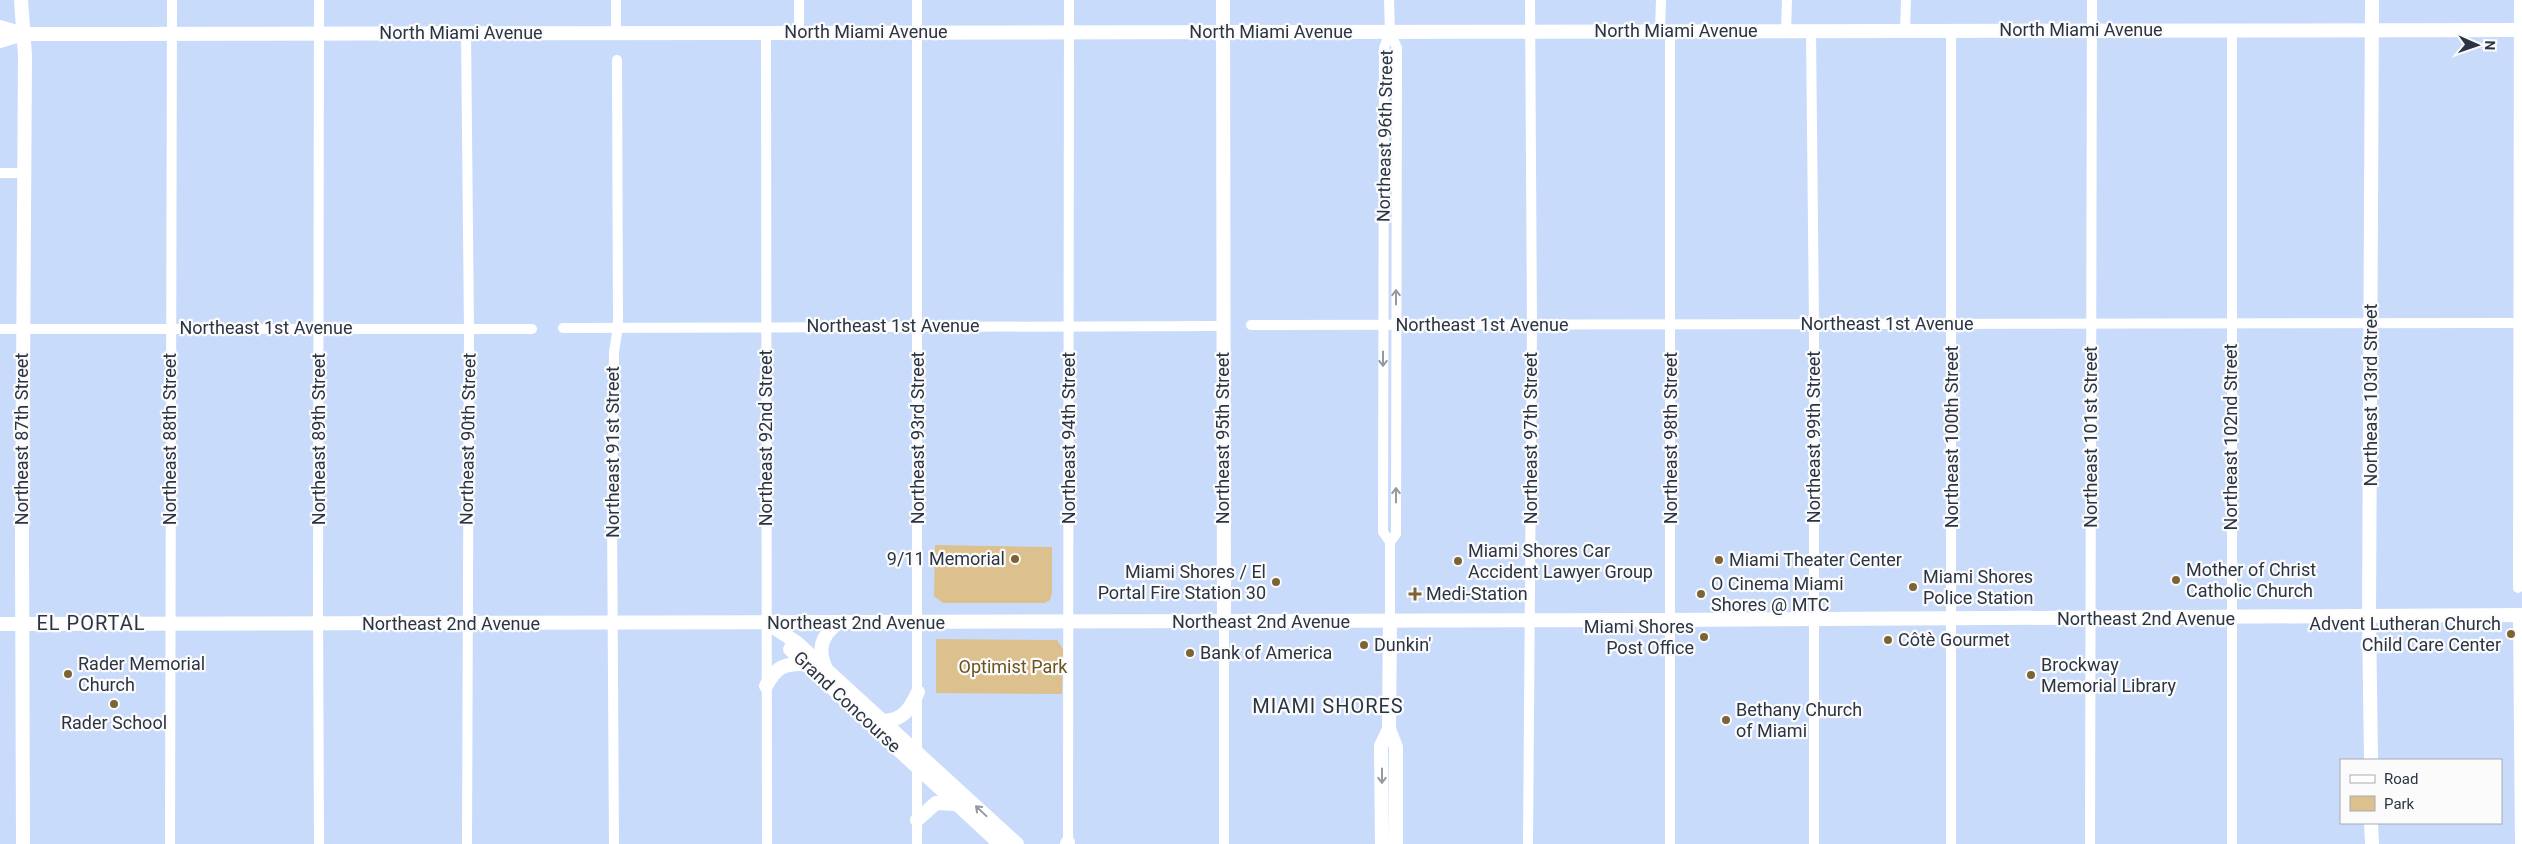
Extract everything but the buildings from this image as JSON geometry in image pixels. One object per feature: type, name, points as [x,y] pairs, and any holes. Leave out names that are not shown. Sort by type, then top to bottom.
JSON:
[{"type":"main road","name":"Northeast 87th Street","points":[[21,0],[24,173],[22,624],[24,844]]},
{"type":"main road","name":"Northeast 95th Street","points":[[1223,0],[1224,621]]},
{"type":"main road","name":"Northeast 103rd Street","points":[[2371,759],[2369,618],[2372,0]]},
{"type":"main road","name":"North Miami Avenue","points":[[0,27],[23,34],[2521,29]]},
{"type":"main road","name":"North Miami Avenue","points":[[0,42],[23,34]]},
{"type":"main road","name":"Northeast 2nd Avenue","points":[[0,624],[2092,619],[2369,618],[2520,615]]},
{"type":"main road","name":"Northeast 96th Street","points":[[1390,621],[1389,729],[1396,747],[1396,844]]},
{"type":"main road","name":"Grand Concourse","points":[[766,623],[806,664],[1000,844]]},
{"type":"main road","name":"Grand Concourse","points":[[766,623],[791,638],[1017,844]]},
{"type":"main road","points":[[826,670],[820,654],[822,642],[838,623]]},
{"type":"main road","points":[[766,686],[778,668],[792,664],[806,664]]},
{"type":"main road","points":[[882,720],[897,719],[904,716],[911,707],[918,692]]},
{"type":"main road","name":"Northeast 96th Street","points":[[1382,844],[1382,746],[1389,729]]},
{"type":"main road","points":[[917,820],[936,803],[956,804]]},
{"type":"main road","points":[[2372,824],[2372,844]]},
{"type":"street","name":"Northeast 88th Street","points":[[170,844],[169,624],[172,0]]},
{"type":"street","name":"Northeast 89th Street","points":[[319,0],[319,844]]},
{"type":"street","points":[[616,0],[616,33]]},
{"type":"street","points":[[799,0],[799,32]]},
{"type":"street","name":"Northeast 93rd Street","points":[[917,0],[917,844]]},
{"type":"street","name":"Northeast 94th Street","points":[[1068,843],[1069,0]]},
{"type":"street","points":[[1390,0],[1390,32]]},
{"type":"street","name":"Northeast 97th Street","points":[[1528,844],[1532,326],[1530,0]]},
{"type":"street","name":"Northeast 98th Street","points":[[1660,0],[1665,31],[1671,324],[1670,844]]},
{"type":"street","points":[[1786,0],[1786,31]]},
{"type":"street","points":[[1906,0],[1906,31]]},
{"type":"street","name":"Northeast 101st Street","points":[[2090,844],[2092,0]]},
{"type":"street","points":[[2518,588],[2521,29],[2519,0]]},
{"type":"street","name":"Northeast 100th Street","points":[[1951,30],[1951,844]]},
{"type":"street","name":"Northeast 102nd Street","points":[[2232,30],[2232,844]]},
{"type":"street","name":"Northeast 99th Street","points":[[1811,31],[1814,324],[1812,620],[1814,844]]},
{"type":"street","name":"Northeast 96th Street","points":[[1390,32],[1384,48],[1383,325],[1383,532],[1390,542],[1390,621]]},
{"type":"street","name":"Northeast 96th Street","points":[[1390,32],[1397,48],[1396,534],[1390,542]]},
{"type":"street","name":"Northeast 90th Street","points":[[466,33],[469,329],[466,624],[467,844]]},
{"type":"street","name":"Northeast 92nd Street","points":[[766,33],[767,844]]},
{"type":"street","name":"Northeast 91st Street","points":[[614,844],[614,352],[618,327],[617,60]]},
{"type":"street","points":[[0,173],[24,173]]},
{"type":"street","name":"Northeast 1st Avenue","points":[[1251,325],[2520,323]]},
{"type":"street","name":"Northeast 1st Avenue","points":[[563,328],[918,325],[1223,326]]},
{"type":"street","name":"Northeast 1st Avenue","points":[[0,329],[320,327],[532,329]]},
{"type":"street","points":[[2520,615],[2520,844]]},
{"type":"street","name":"Northeast 95th Street","points":[[1224,621],[1224,844]]},
{"type":"green space","points":[[935,545],[1052,547],[1052,593],[1050,600],[1045,603],[943,603],[934,596]]},
{"type":"green space","name":"Optimist Park","points":[[936,639],[1057,640],[1063,649],[1062,694],[936,693]]},
{"type":"place","name":"9/11 Memorial","points":[[1015,559]]},
{"type":"place","name":"Miami Theater Center","points":[[1719,560]]},
{"type":"place","name":"Miami Shores Car Accident Lawyer Group","points":[[1458,561]]},
{"type":"place","name":"Mother of Christ Catholic Church","points":[[2176,580]]},
{"type":"place","name":"Miami Shores / El Portal Fire Station 30","points":[[1276,582]]},
{"type":"place","name":"Miami Shores Police Station","points":[[1913,587]]},
{"type":"place","name":"Medi-Station","points":[[1415,594]]},
{"type":"place","name":"O Cinema Miami Shores @ MTC","points":[[1701,594]]},
{"type":"place","name":"Advent Lutheran Church Child Care Center","points":[[2511,634]]},
{"type":"place","name":"Miami Shores Post Office","points":[[1704,637]]},
{"type":"place","name":"Côtè Gourmet","points":[[1888,640]]},
{"type":"place","name":"Dunkin'","points":[[1364,645]]},
{"type":"place","name":"Bank of America","points":[[1190,653]]},
{"type":"place","name":"Rader Memorial Church","points":[[68,674]]},
{"type":"place","name":"Brockway Memorial Library","points":[[2031,675]]},
{"type":"place","name":"Rader School","points":[[114,704]]},
{"type":"place","name":"Bethany Church of Miami","points":[[1726,720]]},
{"type":"district","name":"EL PORTAL","points":[[91,623]]},
{"type":"district","name":"MIAMI SHORES","points":[[1328,706]]}]
